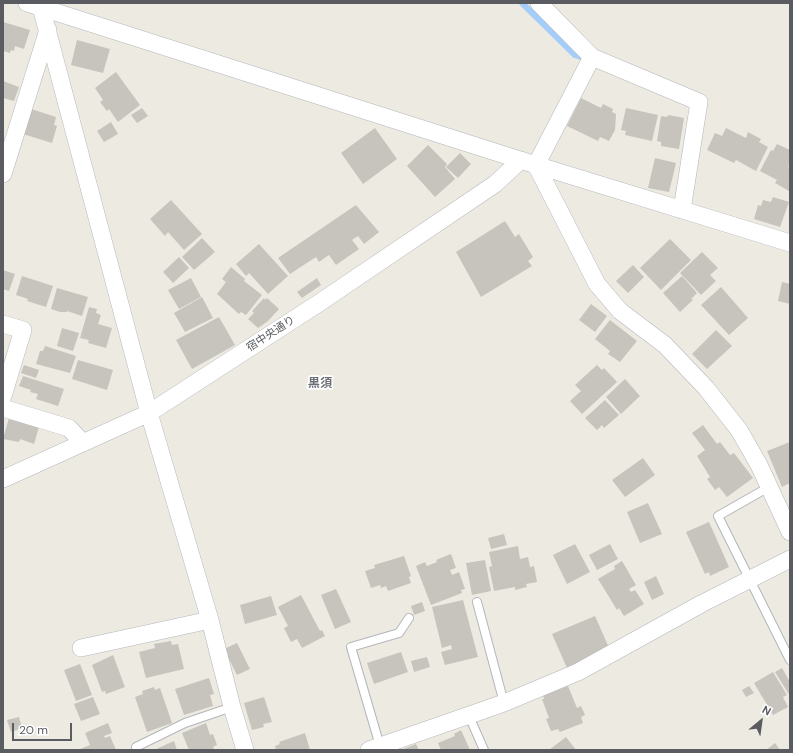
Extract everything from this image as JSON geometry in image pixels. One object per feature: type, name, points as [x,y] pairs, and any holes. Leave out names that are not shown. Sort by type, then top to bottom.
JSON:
[{"type":"street","points":[[539,3],[592,57],[699,102],[682,210]]},
{"type":"street","points":[[34,5],[48,30],[149,413],[210,620],[232,707],[245,750]]},
{"type":"street","points":[[34,5],[529,163],[790,243]]},
{"type":"street","points":[[3,174],[48,30]]},
{"type":"street","name":"宿中央通り","points":[[3,479],[149,413],[319,303],[495,184],[529,163],[592,57]]},
{"type":"street","points":[[529,163],[597,284],[620,311],[665,345],[706,388],[739,430],[759,465],[790,532]]},
{"type":"street","points":[[3,324],[23,330],[3,396]]},
{"type":"street","points":[[3,408],[69,428],[83,443]]},
{"type":"street","points":[[374,748],[504,703],[578,672],[701,604],[790,559]]},
{"type":"street","points":[[82,648],[210,620]]},
{"type":"lane","points":[[769,487],[718,516],[749,581],[790,660]]},
{"type":"lane","points":[[477,602],[504,703]]},
{"type":"lane","points":[[374,748],[351,647],[399,633],[409,618]]},
{"type":"lane","points":[[136,747],[184,723],[232,707]]},
{"type":"lane","points":[[469,716],[484,750]]},
{"type":"building","points":[[3,22],[30,30],[24,49],[15,46],[14,51],[11,50],[10,53],[3,51]]},
{"type":"building","points":[[77,40],[110,49],[103,73],[71,65]]},
{"type":"building","points":[[116,72],[140,105],[118,122],[109,109],[107,111],[100,102],[103,100],[95,88]]},
{"type":"building","points":[[3,81],[19,87],[14,101],[3,98]]},
{"type":"building","points":[[581,98],[601,108],[603,104],[613,109],[612,112],[616,114],[615,130],[609,141],[600,137],[598,141],[567,126]]},
{"type":"building","points":[[142,108],[148,116],[137,123],[131,115]]},
{"type":"building","points":[[626,108],[658,115],[652,141],[625,135],[626,131],[621,130]]},
{"type":"building","points":[[31,109],[56,117],[54,125],[57,126],[52,143],[23,134]]},
{"type":"building","points":[[668,115],[684,118],[679,149],[661,146],[661,142],[657,141],[661,116],[667,117]]},
{"type":"building","points":[[111,122],[118,134],[104,142],[97,131]]},
{"type":"building","points":[[375,128],[397,159],[363,184],[341,153]]},
{"type":"building","points":[[726,128],[746,138],[748,132],[761,139],[759,142],[768,147],[756,171],[736,160],[734,163],[707,150],[715,133],[722,136]]},
{"type":"building","points":[[777,144],[790,150],[790,163],[788,167],[790,168],[789,191],[775,183],[777,180],[760,171],[771,150],[773,151]]},
{"type":"building","points":[[428,145],[447,164],[445,167],[455,179],[435,197],[407,166]]},
{"type":"building","points":[[460,153],[471,164],[458,178],[446,167]]},
{"type":"building","points":[[655,158],[676,163],[669,192],[648,188]]},
{"type":"building","points":[[773,197],[789,202],[780,227],[754,219],[758,205],[761,206],[763,200],[771,202]]},
{"type":"building","points":[[171,200],[202,234],[184,250],[168,232],[165,236],[150,219]]},
{"type":"building","points":[[356,205],[379,232],[364,244],[358,236],[352,240],[359,249],[336,265],[329,255],[319,262],[316,257],[290,274],[278,258]]},
{"type":"building","points":[[505,221],[515,237],[519,234],[533,257],[528,261],[532,266],[481,297],[456,252]]},
{"type":"building","points":[[202,238],[215,252],[194,270],[182,257]]},
{"type":"building","points":[[670,239],[691,260],[661,290],[640,268]]},
{"type":"building","points":[[259,244],[288,276],[268,294],[249,273],[246,276],[236,264]]},
{"type":"building","points":[[702,252],[718,268],[710,275],[716,281],[701,295],[680,273]]},
{"type":"building","points":[[179,257],[189,268],[173,283],[163,272]]},
{"type":"building","points":[[633,265],[644,277],[628,293],[616,281]]},
{"type":"building","points":[[231,267],[245,279],[244,281],[262,295],[246,315],[241,312],[239,314],[217,294],[226,282],[222,279]]},
{"type":"building","points":[[3,270],[15,274],[9,291],[3,289]]},
{"type":"building","points":[[22,276],[53,286],[46,307],[27,301],[28,299],[16,295]]},
{"type":"building","points":[[682,276],[697,293],[691,299],[693,300],[680,312],[663,293]]},
{"type":"building","points":[[191,278],[201,297],[179,309],[168,290]]},
{"type":"building","points":[[317,278],[321,285],[302,298],[297,292]]},
{"type":"building","points":[[782,282],[790,284],[790,304],[778,301]]},
{"type":"building","points":[[721,287],[748,318],[729,335],[701,305]]},
{"type":"building","points":[[57,288],[88,297],[82,316],[67,311],[60,312],[51,309]]},
{"type":"building","points":[[202,297],[213,318],[185,332],[174,313]]},
{"type":"building","points":[[264,298],[265,300],[267,298],[279,309],[268,321],[258,328],[248,319],[254,313],[252,311]]},
{"type":"building","points":[[591,304],[607,316],[595,332],[579,320]]},
{"type":"building","points":[[89,307],[97,309],[96,313],[101,315],[98,324],[112,328],[106,348],[88,343],[89,340],[80,338]]},
{"type":"building","points":[[219,317],[235,345],[192,369],[176,340]]},
{"type":"building","points":[[610,320],[637,341],[620,362],[608,354],[610,351],[595,339]]},
{"type":"building","points":[[62,328],[79,333],[73,351],[57,346]]},
{"type":"building","points":[[716,330],[732,346],[707,369],[692,354]]},
{"type":"building","points":[[45,346],[76,356],[70,373],[36,364],[40,351],[43,351]]},
{"type":"building","points":[[78,360],[113,370],[107,390],[72,379]]},
{"type":"building","points":[[24,365],[39,370],[36,378],[21,373]]},
{"type":"building","points":[[597,365],[602,370],[604,368],[617,382],[582,414],[570,401],[581,391],[575,385]]},
{"type":"building","points":[[23,376],[64,389],[58,406],[36,399],[38,394],[30,392],[31,390],[19,386]]},
{"type":"building","points":[[625,379],[640,396],[621,414],[606,397]]},
{"type":"building","points":[[605,400],[619,415],[604,428],[602,425],[597,430],[585,418]]},
{"type":"building","points":[[9,418],[39,427],[34,444],[20,439],[19,442],[3,439]]},
{"type":"building","points":[[703,425],[717,444],[720,442],[730,455],[734,453],[753,478],[727,497],[719,487],[715,490],[707,479],[710,477],[697,456],[705,450],[692,433]]},
{"type":"building","points":[[790,442],[790,483],[782,487],[767,451]]},
{"type":"building","points":[[643,458],[655,475],[625,497],[612,480]]},
{"type":"building","points":[[648,503],[662,534],[640,543],[627,512]]},
{"type":"building","points":[[709,522],[729,567],[710,576],[709,572],[705,574],[686,532]]},
{"type":"building","points":[[504,534],[507,545],[491,549],[488,538]]},
{"type":"building","points":[[575,544],[590,572],[567,584],[553,555]]},
{"type":"building","points":[[610,544],[618,559],[597,570],[589,555]]},
{"type":"building","points":[[518,546],[520,559],[528,557],[530,567],[534,566],[537,582],[526,584],[527,587],[515,590],[515,587],[494,591],[489,567],[492,566],[489,552]]},
{"type":"building","points":[[451,554],[456,568],[450,570],[452,575],[459,572],[465,589],[461,590],[462,593],[431,605],[416,566],[425,562],[427,566],[437,562],[436,560]]},
{"type":"building","points":[[404,556],[411,576],[409,577],[411,583],[388,591],[386,586],[381,588],[380,585],[371,588],[365,571],[375,568],[374,565]]},
{"type":"building","points":[[485,560],[491,591],[472,595],[466,563]]},
{"type":"building","points":[[622,561],[636,585],[629,589],[631,592],[635,590],[644,604],[624,616],[619,608],[617,610],[598,579],[615,569],[614,566]]},
{"type":"building","points":[[656,576],[664,594],[652,600],[644,582]]},
{"type":"building","points":[[336,589],[351,622],[335,629],[321,595]]},
{"type":"building","points":[[301,595],[320,631],[322,630],[325,636],[302,648],[297,639],[291,642],[284,628],[288,626],[278,607]]},
{"type":"building","points":[[271,596],[277,615],[245,624],[240,605]]},
{"type":"building","points":[[463,600],[478,657],[445,665],[441,652],[452,649],[451,645],[442,648],[432,607]]},
{"type":"building","points":[[422,602],[425,611],[414,615],[411,606]]},
{"type":"building","points":[[595,616],[610,650],[567,668],[552,634]]},
{"type":"building","points":[[171,641],[172,645],[178,644],[184,669],[146,678],[139,652],[155,648],[154,644]]},
{"type":"building","points":[[237,643],[250,669],[237,675],[224,649]]},
{"type":"building","points":[[401,652],[408,672],[374,684],[367,663]]},
{"type":"building","points":[[113,655],[125,687],[106,694],[105,691],[102,692],[92,665]]},
{"type":"building","points":[[427,657],[430,667],[414,672],[411,661]]},
{"type":"building","points":[[80,664],[92,695],[76,701],[64,670]]},
{"type":"building","points":[[782,668],[790,682],[790,696],[775,672]]},
{"type":"building","points":[[773,672],[787,695],[783,697],[788,707],[773,715],[754,683]]},
{"type":"building","points":[[209,678],[214,694],[210,695],[213,706],[184,715],[175,689]]},
{"type":"building","points":[[568,686],[577,708],[581,706],[585,715],[581,717],[583,723],[560,732],[558,729],[551,731],[546,719],[549,718],[542,699],[544,699],[543,695]]},
{"type":"building","points":[[749,686],[754,693],[746,697],[742,690]]},
{"type":"building","points":[[154,687],[155,690],[160,688],[172,723],[147,732],[135,697],[143,694],[142,691]]},
{"type":"building","points":[[93,697],[100,714],[81,721],[74,704]]},
{"type":"building","points":[[264,697],[272,722],[263,724],[264,727],[252,730],[244,703]]},
{"type":"building","points":[[19,717],[22,728],[11,732],[7,720]]},
{"type":"building","points":[[108,723],[112,733],[104,736],[105,738],[110,736],[116,750],[78,750],[90,745],[85,733]]},
{"type":"building","points":[[206,723],[210,735],[213,734],[217,745],[213,747],[214,750],[189,750],[182,733]]},
{"type":"building","points":[[461,730],[470,750],[441,750],[438,743],[455,736],[454,734]]},
{"type":"building","points":[[305,733],[310,750],[276,750],[275,746],[280,744],[279,742]]},
{"type":"building","points":[[566,737],[576,750],[549,750]]},
{"type":"building","points":[[174,741],[177,750],[154,750]]},
{"type":"building","points":[[775,743],[780,750],[766,750]]},
{"type":"building","points":[[416,744],[419,750],[401,750]]},
{"type":"waterway","points":[[522,3],[575,55],[587,59]]},
{"type":"district","name":"黒須","points":[[320,384]]}]
